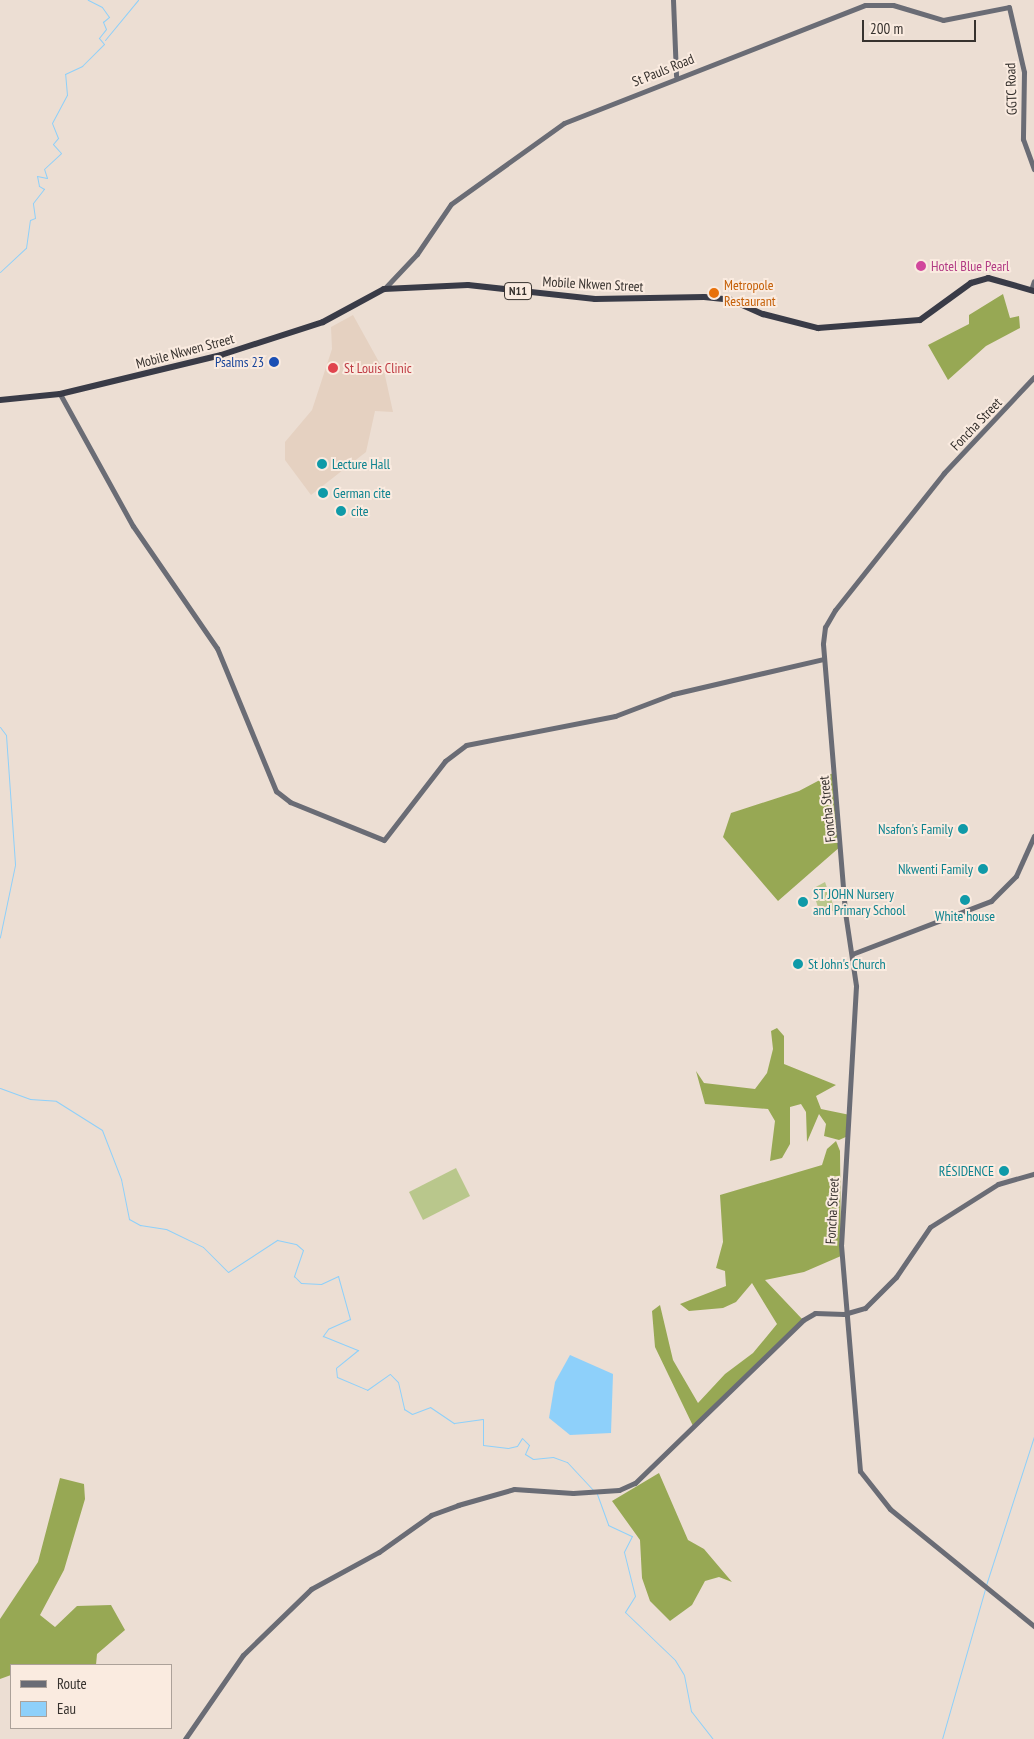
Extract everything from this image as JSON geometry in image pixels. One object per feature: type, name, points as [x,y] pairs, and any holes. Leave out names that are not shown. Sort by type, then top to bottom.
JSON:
[{"type":"highway","name":"Mobile Nkwen Street","points":[[0,400],[60,394],[221,355],[322,322],[360,298],[384,289],[468,285],[595,299],[704,297],[730,300],[763,314],[818,328],[920,320],[971,283],[988,278],[1033,291]]},
{"type":"street","points":[[673,0],[676,76]]},
{"type":"street","name":"St Pauls Road","points":[[384,289],[417,254],[451,204],[467,190],[564,123],[676,76],[866,6],[893,5],[943,20],[1009,7]]},
{"type":"street","name":"GGTC Road","points":[[1009,7],[1024,72],[1023,139],[1034,169]]},
{"type":"street","points":[[1033,291],[1034,281]]},
{"type":"street","name":"Foncha Street","points":[[1034,377],[944,473],[835,610],[823,634],[823,659],[852,954],[855,1051],[840,1245],[844,1314],[862,1478],[935,1547],[989,1585],[1034,1626]]},
{"type":"street","points":[[60,394],[143,543],[217,648],[277,792],[384,840],[445,761],[466,745],[616,716],[674,694],[823,659]]},
{"type":"street","points":[[852,954],[992,902],[1019,871],[1034,836]]},
{"type":"street","points":[[185,1739],[243,1655],[307,1593],[379,1552],[431,1515],[514,1489],[603,1491],[627,1488],[642,1478],[803,1320],[815,1313],[844,1314],[864,1308],[886,1289],[923,1234],[945,1214],[998,1184],[1034,1174]]},
{"type":"shaded area","points":[[353,315],[384,371],[393,412],[375,411],[366,452],[311,495],[285,460],[285,442],[312,410],[332,349],[331,327]]},
{"type":"green space","points":[[1003,294],[1010,318],[1019,316],[1020,328],[986,346],[948,380],[928,345],[969,324],[969,315]]},
{"type":"green space","points":[[833,773],[841,846],[778,901],[723,837],[731,813],[799,791]]},
{"type":"green space","points":[[825,882],[835,910],[821,916],[812,889]]},
{"type":"green space","points":[[777,1028],[784,1036],[784,1064],[836,1085],[816,1096],[821,1109],[850,1115],[848,1136],[839,1140],[824,1136],[826,1124],[819,1114],[807,1142],[806,1112],[801,1104],[790,1107],[790,1144],[782,1158],[770,1161],[775,1121],[768,1109],[705,1104],[696,1071],[704,1083],[755,1089],[767,1073],[773,1049],[771,1031]]},
{"type":"green space","points":[[836,1141],[840,1151],[841,1256],[804,1272],[765,1280],[803,1320],[694,1428],[655,1347],[652,1311],[660,1305],[673,1360],[698,1403],[725,1374],[753,1353],[777,1324],[752,1283],[736,1302],[723,1308],[689,1311],[680,1304],[726,1286],[725,1271],[716,1268],[723,1242],[720,1195],[822,1165],[827,1149]]},
{"type":"green space","points":[[456,1168],[470,1196],[423,1220],[409,1192]]},
{"type":"green space","points":[[659,1473],[688,1540],[704,1549],[732,1582],[719,1577],[705,1581],[692,1605],[670,1621],[650,1601],[642,1578],[640,1540],[612,1501]]},
{"type":"green space","points":[[60,1478],[84,1484],[85,1499],[64,1570],[40,1615],[55,1627],[77,1606],[111,1605],[125,1630],[97,1654],[96,1664],[10,1664],[10,1675],[0,1679],[0,1619],[38,1562]]},
{"type":"water","points":[[570,1355],[613,1374],[611,1433],[570,1435],[549,1418],[555,1382]]},
{"type":"waterway","points":[[0,272],[26,248],[30,220],[35,218],[33,203],[44,189],[39,186],[37,176],[47,178],[44,169],[61,153],[53,144],[58,138],[52,123],[67,95],[65,74],[82,66],[104,44],[99,38],[106,29],[103,22],[109,17],[102,7],[88,0]]},
{"type":"waterway","points":[[105,40],[138,0]]},
{"type":"waterway","points":[[0,727],[6,735],[15,865],[0,937]]},
{"type":"waterway","points":[[0,1088],[30,1099],[56,1101],[102,1130],[121,1179],[129,1219],[140,1225],[166,1229],[203,1247],[228,1272],[277,1240],[296,1244],[303,1250],[294,1276],[301,1283],[321,1284],[338,1276],[350,1319],[328,1329],[323,1336],[358,1350],[336,1368],[337,1377],[367,1390],[390,1374],[398,1382],[404,1409],[412,1414],[430,1407],[454,1423],[483,1419],[483,1445],[508,1448],[517,1446],[522,1438],[529,1445],[525,1454],[533,1459],[553,1457],[567,1462],[594,1491]]},
{"type":"waterway","points":[[986,1585],[1034,1436]]},
{"type":"waterway","points":[[597,1494],[608,1525],[632,1536],[624,1552],[635,1596],[625,1612],[675,1660],[684,1675],[691,1711],[713,1739]]},
{"type":"waterway","points":[[942,1739],[985,1589]]},
{"type":"place","name":"Hotel Blue Pearl","points":[[921,266]]},
{"type":"place","name":"Metropole Restaurant","points":[[714,293]]},
{"type":"place","name":"Psalms 23","points":[[274,362]]},
{"type":"place","name":"St Louis Clinic","points":[[333,368]]},
{"type":"place","name":"Lecture Hall","points":[[322,464]]},
{"type":"place","name":"German cite","points":[[323,493]]},
{"type":"place","name":"cite","points":[[341,511]]},
{"type":"place","name":"Nsafon's Family","points":[[963,829]]},
{"type":"place","name":"Nkwenti Family","points":[[983,869]]},
{"type":"place","name":"White house","points":[[965,900]]},
{"type":"place","name":"ST JOHN Nursery and Primary School","points":[[803,902]]},
{"type":"place","name":"St John's Church","points":[[798,964]]},
{"type":"place","name":"RÉSIDENCE","points":[[1004,1171]]}]
